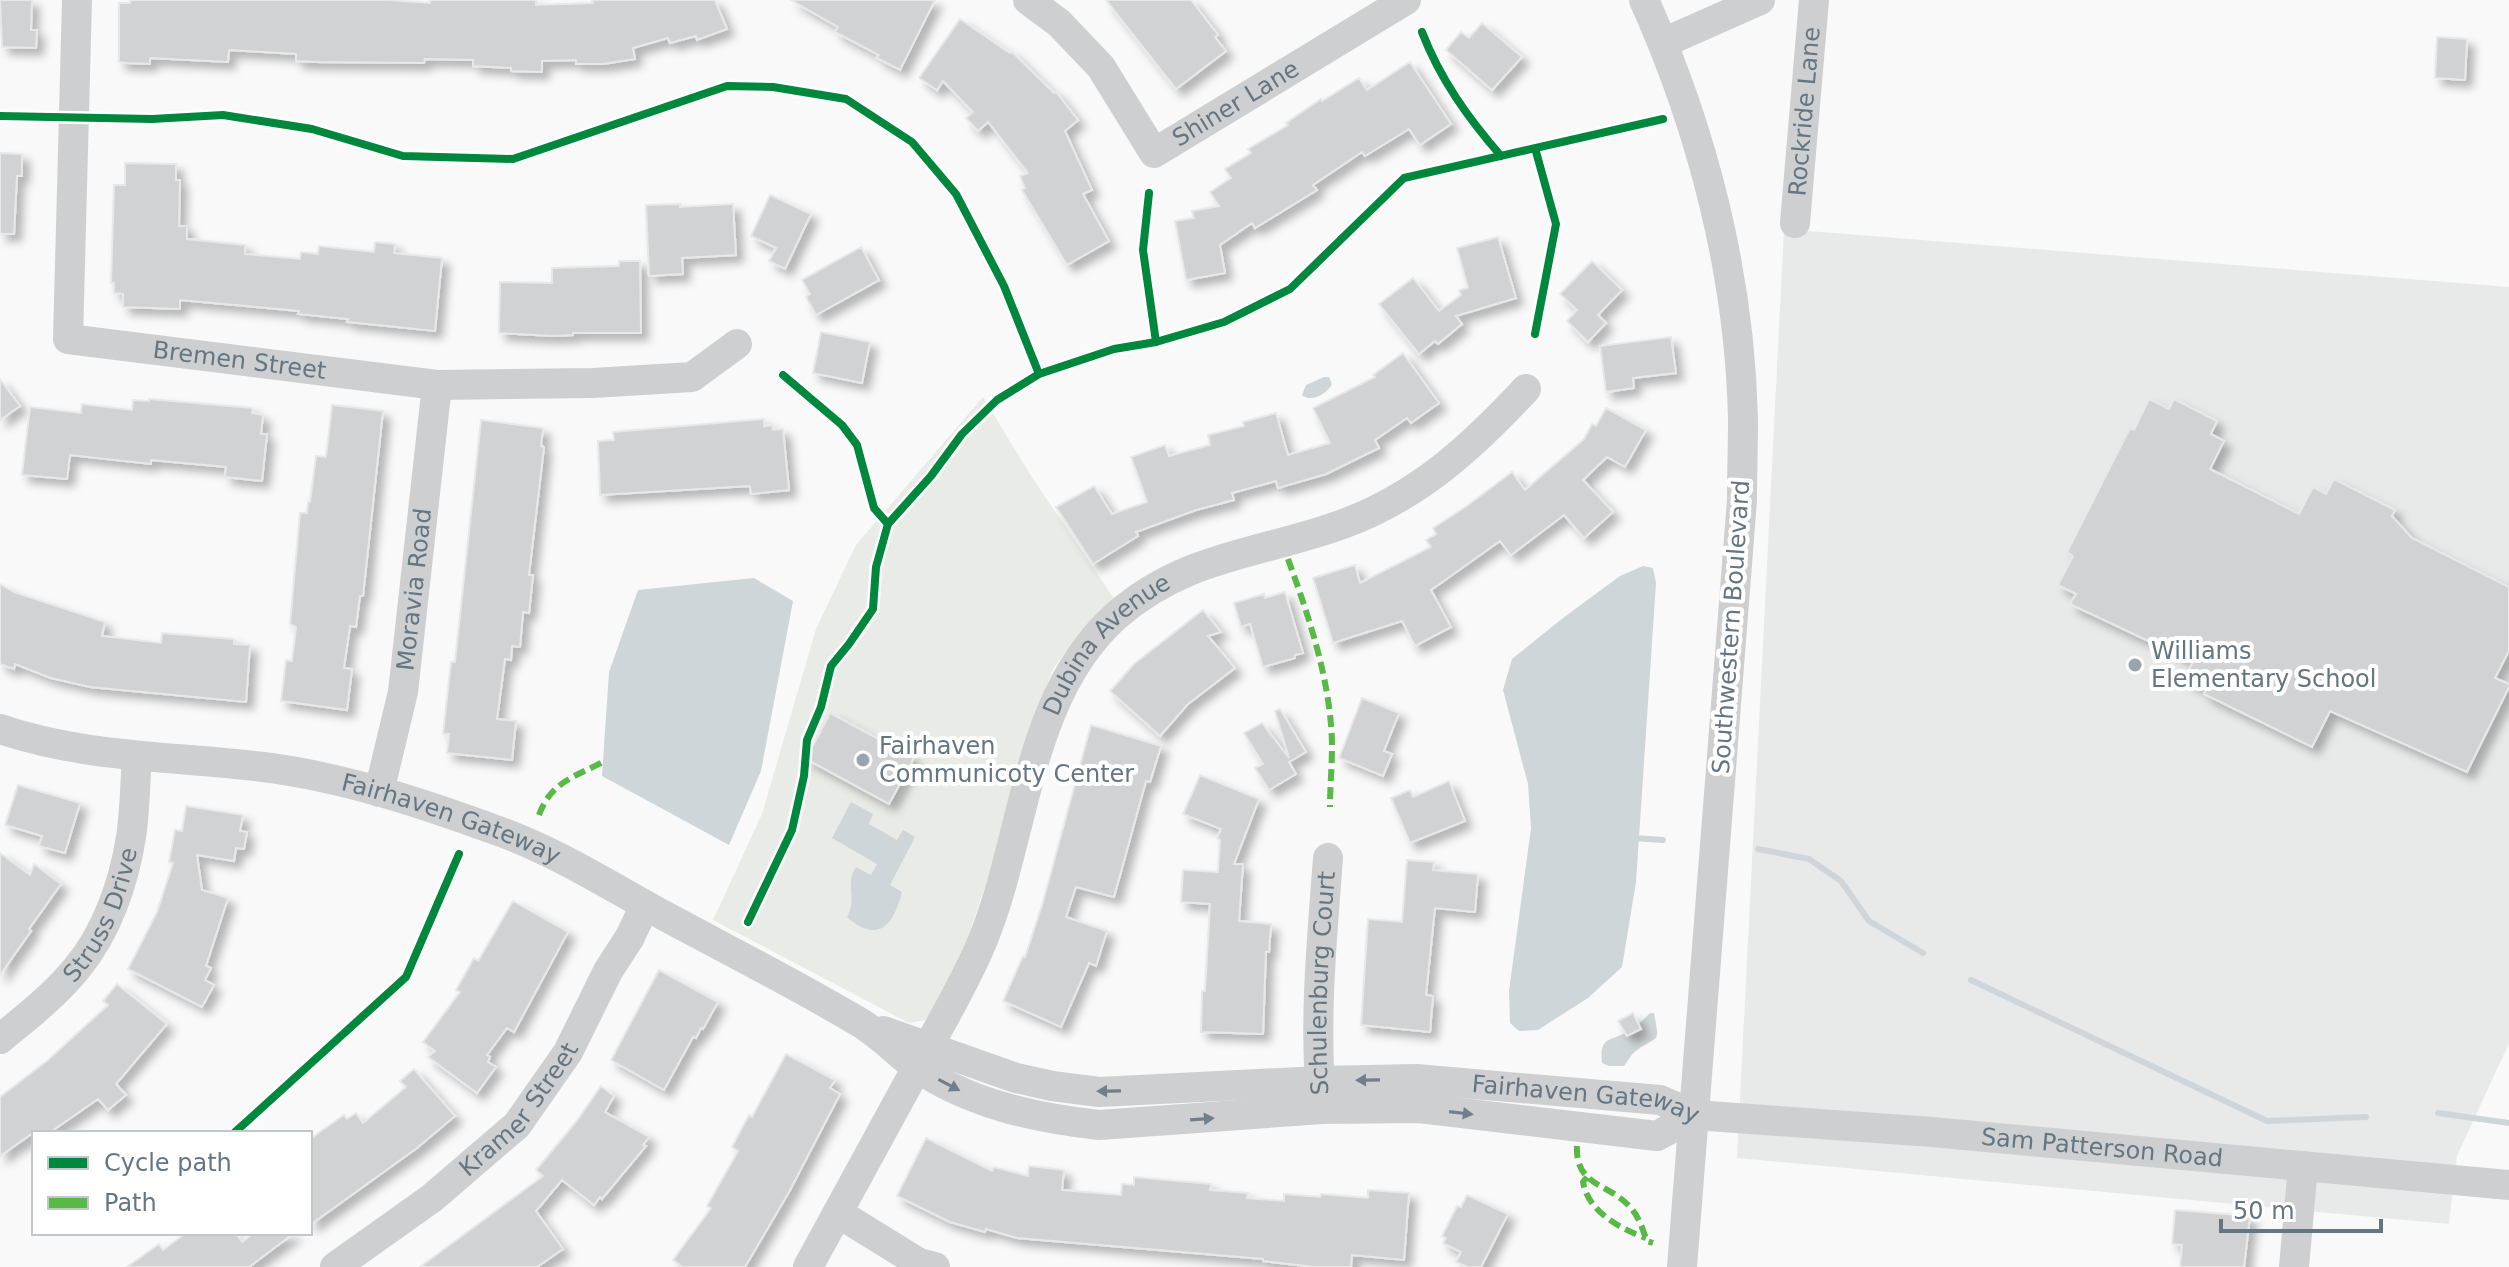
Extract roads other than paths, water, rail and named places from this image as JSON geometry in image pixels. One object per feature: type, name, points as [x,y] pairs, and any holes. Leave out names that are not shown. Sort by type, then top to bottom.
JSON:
[{"type":"street","name":"Bremen Street","points":[[77,0],[68,339],[437,385],[593,383],[692,377],[737,344]]},
{"type":"street","name":"Shiner Lane","points":[[1028,0],[1059,23],[1101,67],[1154,153],[1406,0]]},
{"type":"street","name":"Southwestern Boulevard","points":[[1644,0],[1663,43],[1706,173],[1722,239],[1733,306],[1743,419],[1742,500],[1682,1267]]},
{"type":"street","points":[[1663,43],[1760,0]]},
{"type":"street","name":"Rockride Lane","points":[[1795,223],[1814,0]]},
{"type":"street","name":"Moravia Road","points":[[379,792],[403,692],[437,385]]},
{"type":"street","name":"Dubina Avenue","points":[[808,1267],[969,972],[1004,883],[1052,708],[1066,680],[1097,635],[1136,599],[1183,572],[1208,562],[1341,525],[1395,500],[1452,462],[1479,439],[1526,389]]},
{"type":"street","name":"Fairhaven Gateway","points":[[0,729],[72,747],[137,757],[265,767],[310,774],[447,812],[561,859],[923,1057],[1052,1086],[1099,1092],[1321,1095],[1416,1079],[1660,1100],[1695,1115]]},
{"type":"street","name":"Struss Drive","points":[[0,1039],[39,1008],[79,966],[99,933],[116,898],[126,864],[137,757]]},
{"type":"street","name":"Schulenburg Court","points":[[1321,1095],[1319,993],[1328,858]]},
{"type":"street","name":"Kramer Street","points":[[335,1267],[432,1198],[517,1125],[568,1052],[645,905]]},
{"type":"street","name":"Sam Patterson Road","points":[[1695,1115],[1932,1132],[2509,1185]]},
{"type":"street","points":[[2294,1267],[2303,1166]]},
{"type":"street","points":[[838,1213],[919,1263],[935,1267]]},
{"type":"waterway","points":[[1634,838],[1663,840]]},
{"type":"waterway","points":[[1758,849],[1809,859],[1841,881],[1869,921],[1923,953]]},
{"type":"waterway","points":[[1971,980],[2267,1121],[2366,1117]]},
{"type":"waterway","points":[[2438,1113],[2509,1123]]},
{"type":"place","name":"Williams Elementary School","points":[[2135,665]]},
{"type":"place","name":"Fairhaven Communicoty Center","points":[[863,760]]}]
